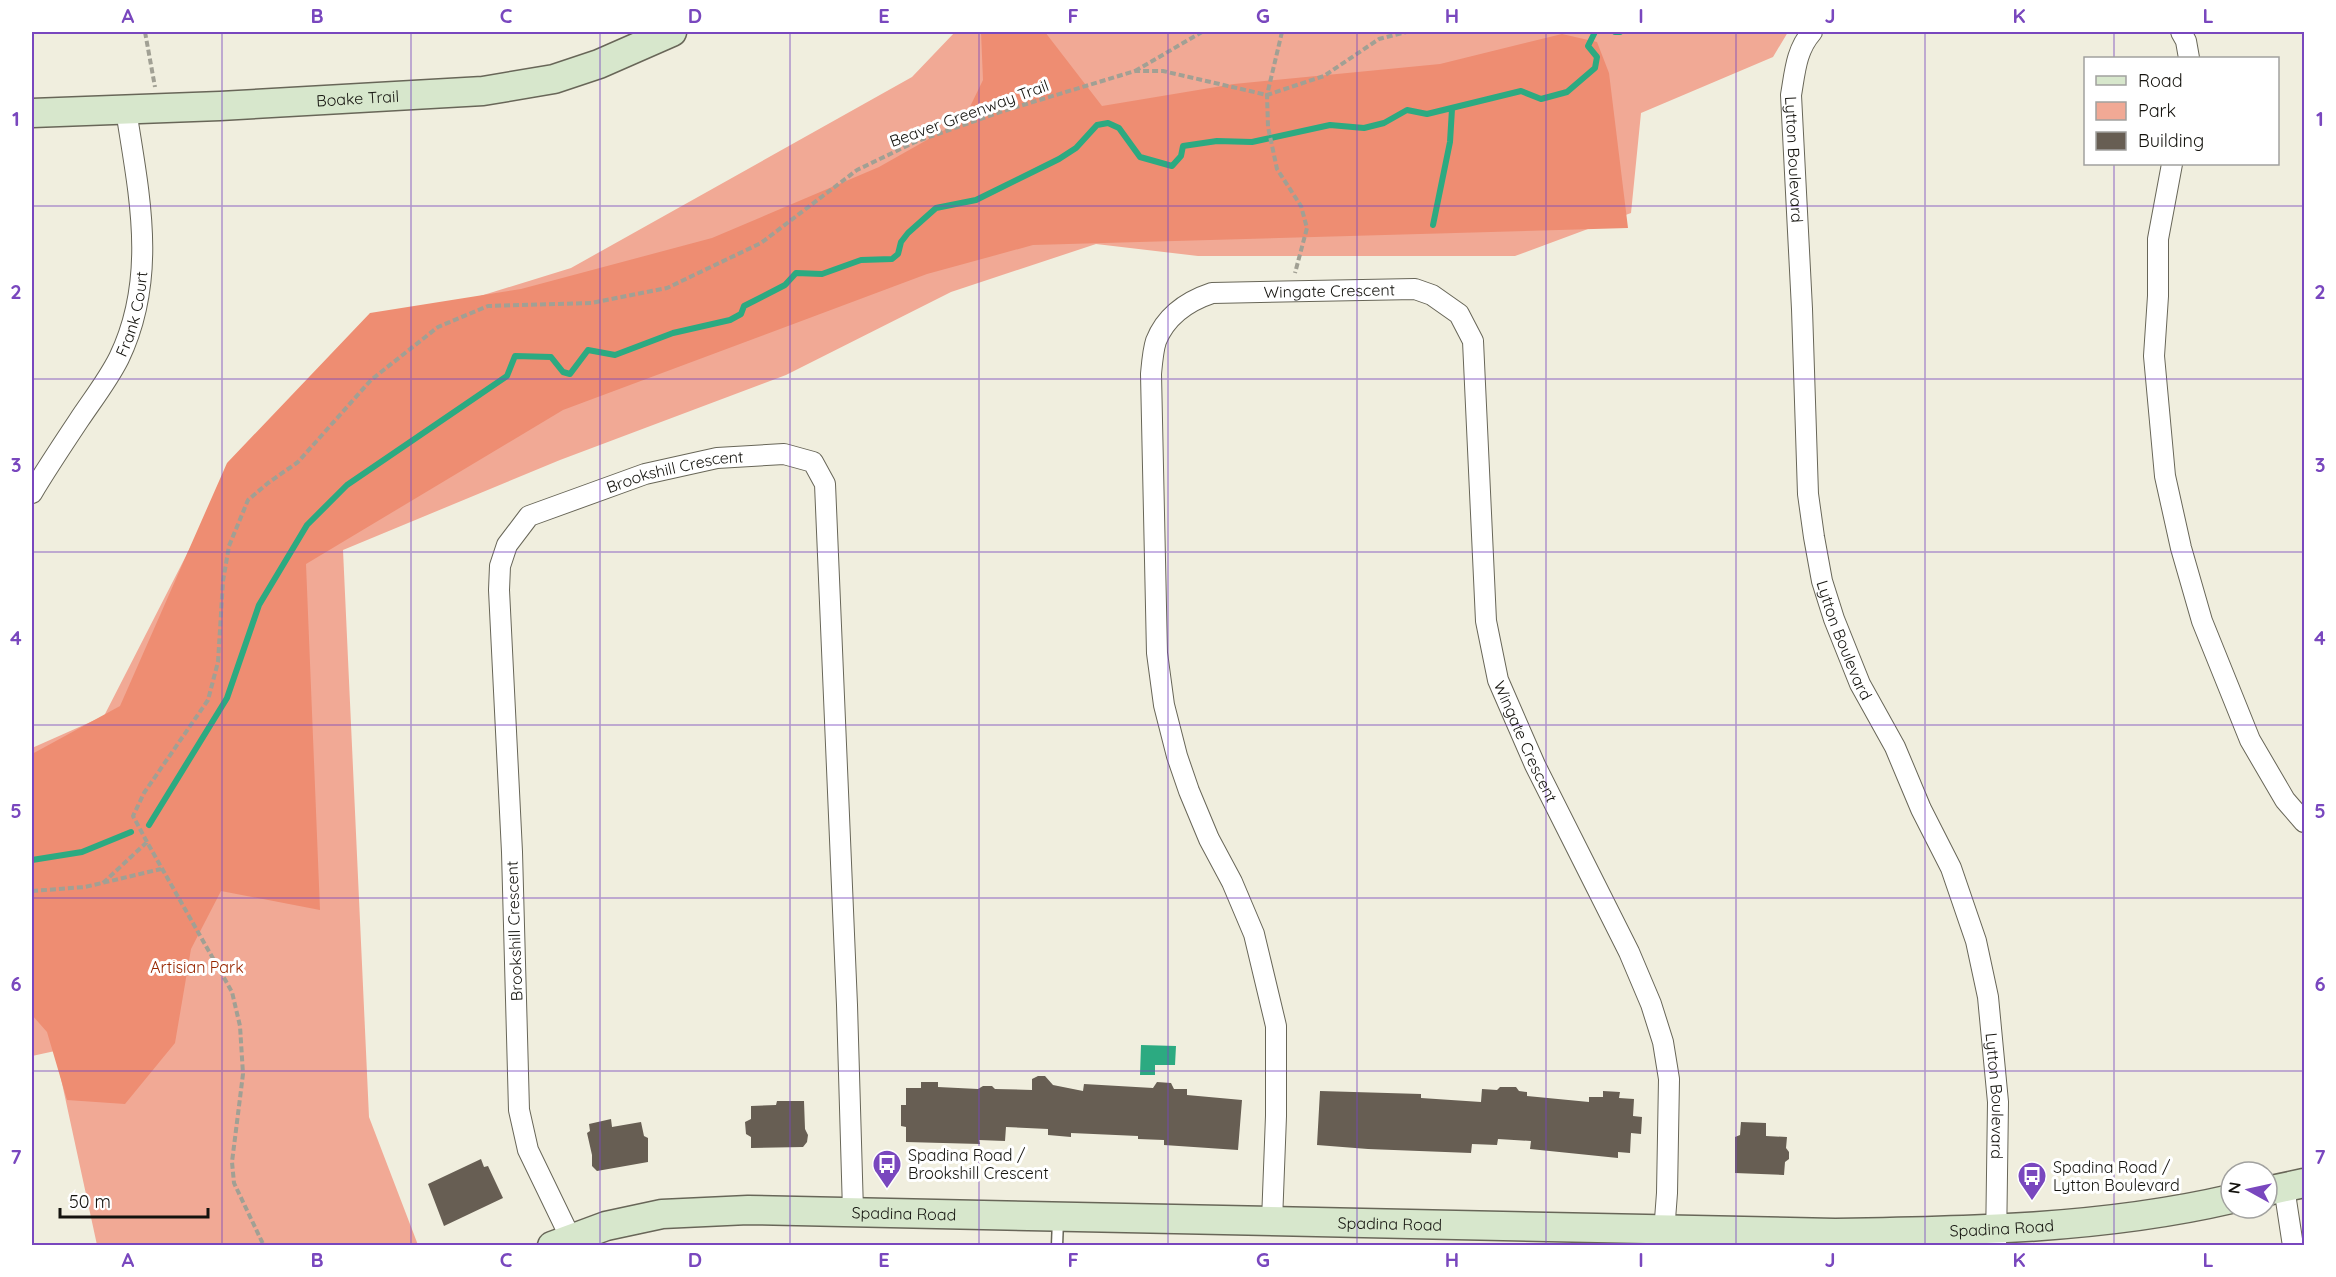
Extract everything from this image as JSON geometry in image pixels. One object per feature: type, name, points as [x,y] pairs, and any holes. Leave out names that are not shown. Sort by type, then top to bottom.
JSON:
[{"type":"street","name":"Boake Trail","points":[[32,113],[158,109],[483,91],[554,79],[599,64],[672,32]]},
{"type":"street","name":"Lytton Boulevard","points":[[1812,32],[1802,43],[1791,95],[1802,309],[1808,494],[1814,537],[1822,581],[1834,619],[1860,684],[1895,747],[1921,809],[1951,868],[1976,941],[1988,998],[1998,1102],[1996,1237]]},
{"type":"street","points":[[2181,32],[2186,41],[2189,57]]},
{"type":"street","name":"Frank Court","points":[[32,493],[103,387],[120,356],[136,311],[142,272],[144,227],[126,110]]},
{"type":"street","points":[[2172,165],[2158,239],[2158,296],[2154,356],[2165,476],[2181,548],[2202,621],[2250,740],[2285,800],[2304,822]]},
{"type":"street","name":"Wingate Crescent","points":[[1272,1221],[1276,1116],[1276,1026],[1254,934],[1232,882],[1209,839],[1177,756],[1164,705],[1157,653],[1151,374],[1156,341],[1168,319],[1193,299],[1212,293],[1415,289],[1432,295],[1459,314],[1473,341],[1486,621],[1498,680],[1535,765],[1629,952],[1651,1004],[1663,1042],[1669,1079],[1667,1193],[1663,1238]]},
{"type":"street","name":"Brookshill Crescent","points":[[566,1243],[528,1150],[519,1110],[512,852],[499,590],[500,566],[507,545],[530,516],[645,474],[717,458],[784,454],[799,456],[813,462],[825,484],[846,981],[853,1211]]},
{"type":"street","points":[[2285,1187],[2293,1245]]},
{"type":"street","name":"Spadina Road","points":[[566,1243],[606,1226],[684,1212],[748,1210],[1272,1221],[1663,1238],[1835,1233],[1996,1237],[2199,1207],[2219,1202]]},
{"type":"lane","points":[[1057,1245],[1058,1216]]},
{"type":"path","points":[[145,32],[158,109]]},
{"type":"path","points":[[1135,71],[1202,32]]},
{"type":"path","points":[[1282,32],[1267,95],[1268,127],[1277,169],[1301,206],[1307,228],[1291,291]]},
{"type":"path","points":[[1267,95],[1324,76],[1378,39],[1406,32]]},
{"type":"path","name":"Beaver Greenway Trail","points":[[264,1245],[234,1183],[232,1162],[243,1074],[240,1026],[232,992],[133,816],[144,793],[208,700],[218,662],[223,581],[229,546],[248,500],[298,462],[372,380],[438,327],[488,306],[591,303],[667,288],[761,243],[857,170],[915,142],[1000,112],[1135,71],[1163,71],[1267,95]]},
{"type":"path","points":[[103,883],[147,842]]},
{"type":"path","points":[[32,891],[85,887],[161,869]]},
{"type":"green space","name":"Artisian Park","points":[[955,32],[1788,32],[1773,57],[1641,113],[1631,213],[1515,256],[1198,256],[1096,244],[951,292],[786,375],[560,460],[343,550],[369,1117],[418,1245],[97,1245],[55,1051],[32,1056],[32,748],[104,716],[232,466],[380,327],[571,268],[912,77]]},
{"type":"shaded area","name":"Artisian Park","points":[[981,32],[1045,32],[1102,106],[1234,84],[1440,64],[1562,34],[1597,42],[1609,73],[1628,228],[1033,245],[927,274],[563,410],[306,564],[320,910],[221,891],[191,949],[175,1043],[125,1104],[67,1100],[47,1032],[32,1015],[32,754],[120,706],[227,463],[370,313],[521,289],[712,238],[879,167],[964,119],[983,80]]},
{"type":"shaded area","points":[[1141,1045],[1176,1046],[1175,1065],[1155,1065],[1155,1075],[1140,1075]]},
{"type":"building","points":[[1045,1076],[1053,1085],[1083,1091],[1084,1084],[1153,1088],[1157,1082],[1171,1083],[1174,1089],[1187,1089],[1187,1095],[1242,1100],[1238,1150],[1164,1145],[1164,1140],[1138,1139],[1138,1136],[1071,1133],[1071,1137],[1048,1135],[1048,1129],[1006,1127],[1005,1141],[979,1140],[980,1144],[906,1142],[906,1127],[901,1126],[901,1105],[906,1105],[906,1088],[921,1088],[921,1082],[938,1082],[938,1087],[978,1089],[983,1086],[992,1086],[995,1089],[1032,1090],[1032,1079]]},
{"type":"building","points":[[1500,1087],[1516,1087],[1519,1091],[1527,1092],[1527,1096],[1589,1102],[1589,1097],[1603,1097],[1603,1091],[1620,1092],[1619,1098],[1634,1099],[1633,1116],[1642,1117],[1641,1134],[1631,1133],[1630,1153],[1618,1152],[1618,1158],[1530,1149],[1531,1141],[1498,1139],[1497,1145],[1472,1144],[1471,1153],[1317,1145],[1320,1091],[1421,1094],[1421,1098],[1481,1102],[1482,1089],[1497,1090]]},
{"type":"building","points":[[777,1101],[804,1101],[807,1142],[803,1147],[751,1148],[751,1137],[746,1134],[745,1122],[751,1119],[751,1106],[776,1105]]},
{"type":"building","points":[[611,1119],[612,1127],[641,1122],[644,1136],[648,1138],[648,1162],[597,1171],[592,1166],[587,1133],[590,1131],[589,1124]]},
{"type":"building","points":[[1741,1122],[1766,1123],[1766,1136],[1787,1137],[1786,1148],[1789,1152],[1789,1159],[1785,1162],[1784,1175],[1735,1173],[1735,1137],[1740,1135]]},
{"type":"building","points":[[481,1159],[484,1167],[488,1166],[503,1198],[444,1226],[428,1184]]},
{"type":"waterway","points":[[149,825],[227,698],[259,605],[307,525],[347,485],[507,376],[515,356],[551,357],[563,372],[570,374],[588,350],[615,355],[673,333],[730,320],[741,314],[744,306],[785,285],[796,273],[822,274],[861,260],[892,259],[898,254],[901,242],[908,233],[936,208],[976,200],[1059,159],[1076,148],[1097,125],[1108,123],[1119,128],[1140,157],[1172,166],[1181,156],[1183,146],[1217,141],[1252,142],[1330,125],[1364,128],[1384,123],[1407,110],[1427,114],[1521,91],[1541,99],[1567,92],[1595,68],[1597,57],[1588,46],[1595,32]]},
{"type":"waterway","points":[[1615,32],[1620,32]]},
{"type":"waterway","points":[[1433,225],[1450,142],[1452,109]]},
{"type":"waterway","points":[[32,860],[82,852],[131,832]]},
{"type":"place","name":"Spadina Road / Brookshill Crescent","points":[[887,1190]]},
{"type":"place","name":"Spadina Road / Lytton Boulevard","points":[[2032,1202]]}]
